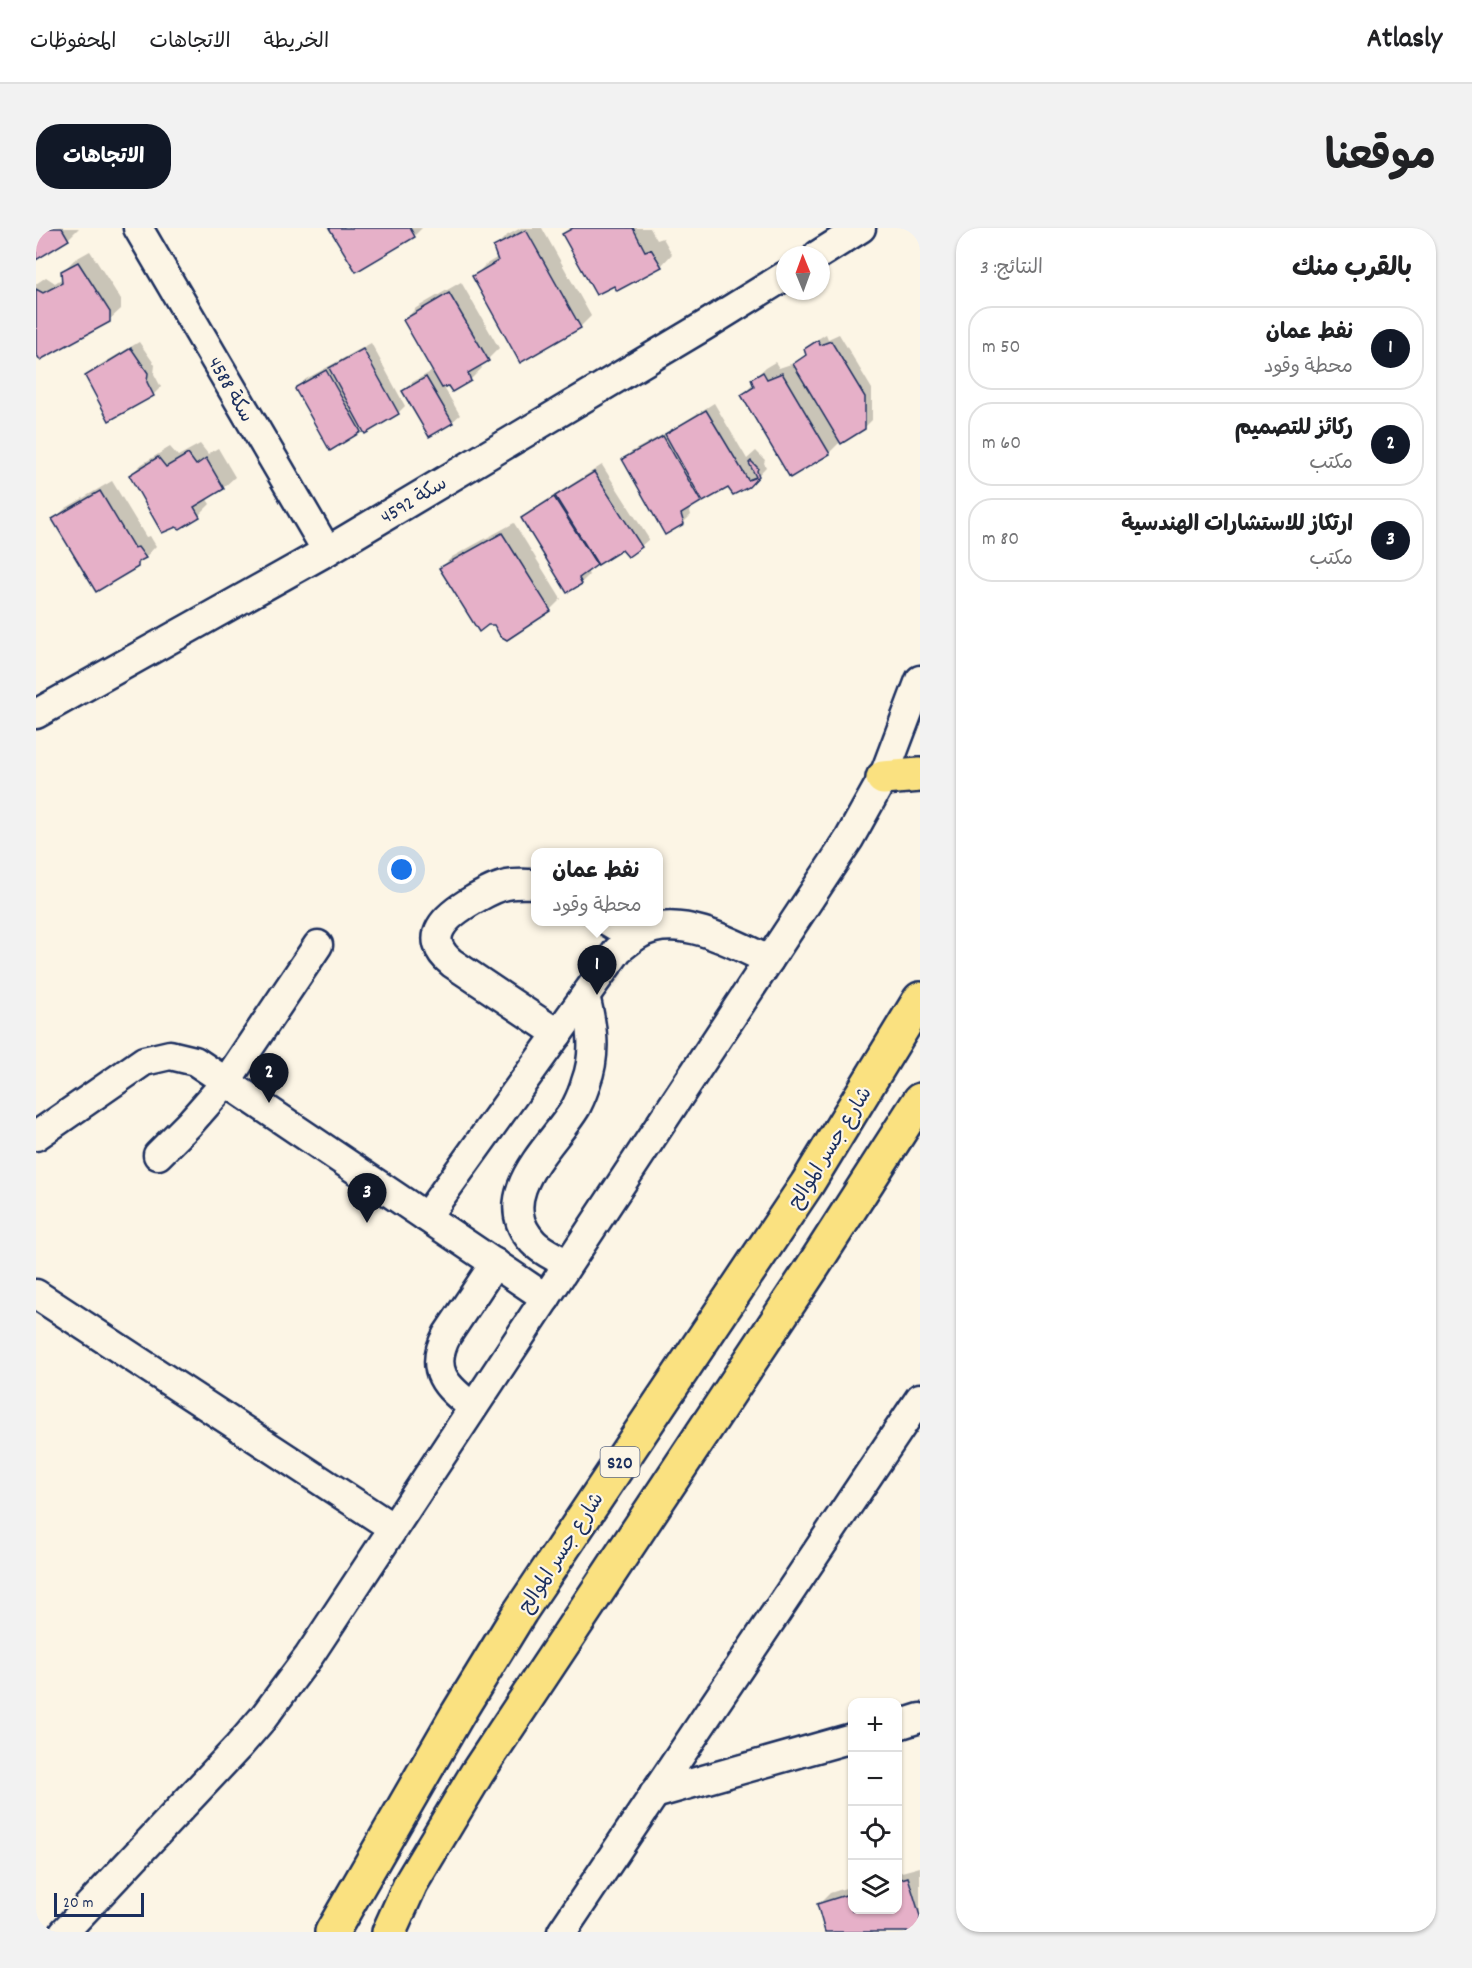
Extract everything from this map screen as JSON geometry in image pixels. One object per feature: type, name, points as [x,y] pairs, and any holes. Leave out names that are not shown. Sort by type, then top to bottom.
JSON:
[{"type":"main road","points":[[883,778],[920,775]]},
{"type":"main road","name":"شارع جسر الموالح","points":[[332,1932],[452,1724],[520,1612],[807,1184],[920,999]]},
{"type":"main road","name":"S20","points":[[389,1932],[411,1883],[477,1773],[812,1268],[920,1100]]},
{"type":"street","name":"سكة 4588","points":[[138,228],[327,551]]},
{"type":"street","points":[[830,247],[861,228]]},
{"type":"street","name":"سكة 4592","points":[[36,714],[327,551],[776,282]]},
{"type":"street","points":[[64,1932],[263,1718],[303,1664],[849,839],[883,778],[920,680]]},
{"type":"street","points":[[531,884],[508,885],[493,889],[446,918],[440,926],[437,937],[439,948],[452,963],[558,1034]]},
{"type":"street","points":[[426,1217],[618,950],[634,937],[652,928],[673,925],[693,928],[770,960]]},
{"type":"street","points":[[617,926],[634,937]]},
{"type":"street","points":[[158,1155],[226,1082],[318,945]]},
{"type":"street","points":[[567,1264],[533,1243],[524,1230],[519,1215],[518,1200],[525,1178],[576,1106],[587,1080],[593,1052],[592,1023],[585,996]]},
{"type":"street","points":[[36,1136],[144,1061],[170,1055],[189,1059],[546,1298]]},
{"type":"street","points":[[473,1407],[449,1388],[439,1368],[439,1356],[447,1335],[495,1263]]},
{"type":"street","points":[[36,1294],[393,1528]]},
{"type":"street","points":[[562,1932],[920,1398]]},
{"type":"street","points":[[902,1723],[920,1718]]},
{"type":"street","points":[[654,1794],[848,1739]]},
{"type":"building","points":[[36,228],[62,228],[69,240],[36,260]]},
{"type":"building","points":[[329,228],[410,228],[415,237],[356,272]]},
{"type":"building","points":[[573,228],[633,228],[645,251],[651,249],[662,267],[617,291],[614,286],[596,295],[562,234]]},
{"type":"building","points":[[526,230],[581,328],[520,363],[472,276],[498,261],[493,247]]},
{"type":"building","points":[[78,262],[110,312],[110,322],[40,360],[36,354],[36,289],[43,293],[62,283],[61,271]]},
{"type":"building","points":[[449,293],[489,361],[468,373],[471,381],[452,392],[448,386],[442,388],[403,320]]},
{"type":"building","points":[[818,340],[820,345],[831,341],[865,397],[865,429],[841,444],[793,364],[806,355],[804,349]]},
{"type":"building","points":[[131,348],[148,373],[147,382],[154,396],[109,421],[85,376]]},
{"type":"building","points":[[363,349],[399,414],[365,434],[329,368]]},
{"type":"building","points":[[326,370],[361,432],[330,451],[295,389]]},
{"type":"building","points":[[763,372],[767,379],[782,373],[830,454],[790,478],[741,395],[754,387],[751,379]]},
{"type":"building","points":[[426,377],[453,423],[429,437],[402,391]]},
{"type":"building","points":[[706,410],[748,480],[756,477],[749,463],[751,461],[758,468],[759,476],[749,487],[733,495],[728,488],[703,502],[665,434]]},
{"type":"building","points":[[663,436],[701,502],[681,514],[684,524],[665,535],[622,459]]},
{"type":"building","points":[[188,454],[196,465],[206,458],[224,489],[194,507],[200,517],[180,529],[176,527],[162,533],[129,475],[158,457],[166,467]]},
{"type":"building","points":[[594,472],[642,547],[628,557],[622,550],[598,565],[555,496]]},
{"type":"building","points":[[100,491],[134,548],[138,547],[146,558],[138,562],[138,567],[96,592],[52,519]]},
{"type":"building","points":[[554,497],[597,565],[579,578],[582,584],[567,593],[521,518]]},
{"type":"building","points":[[502,533],[551,611],[507,640],[500,636],[494,625],[488,625],[479,632],[439,568]]},
{"type":"building","points":[[908,1877],[920,1916],[920,1932],[825,1932],[817,1904],[848,1894],[848,1914],[902,1914],[902,1879]]},
{"type":"place","name":"نفط عمان","points":[[597,995]]},
{"type":"place","name":"ركائز للتصميم","points":[[269,1103]]},
{"type":"place","name":"ارتكاز للاستشارات الهندسية","points":[[367,1223]]}]
